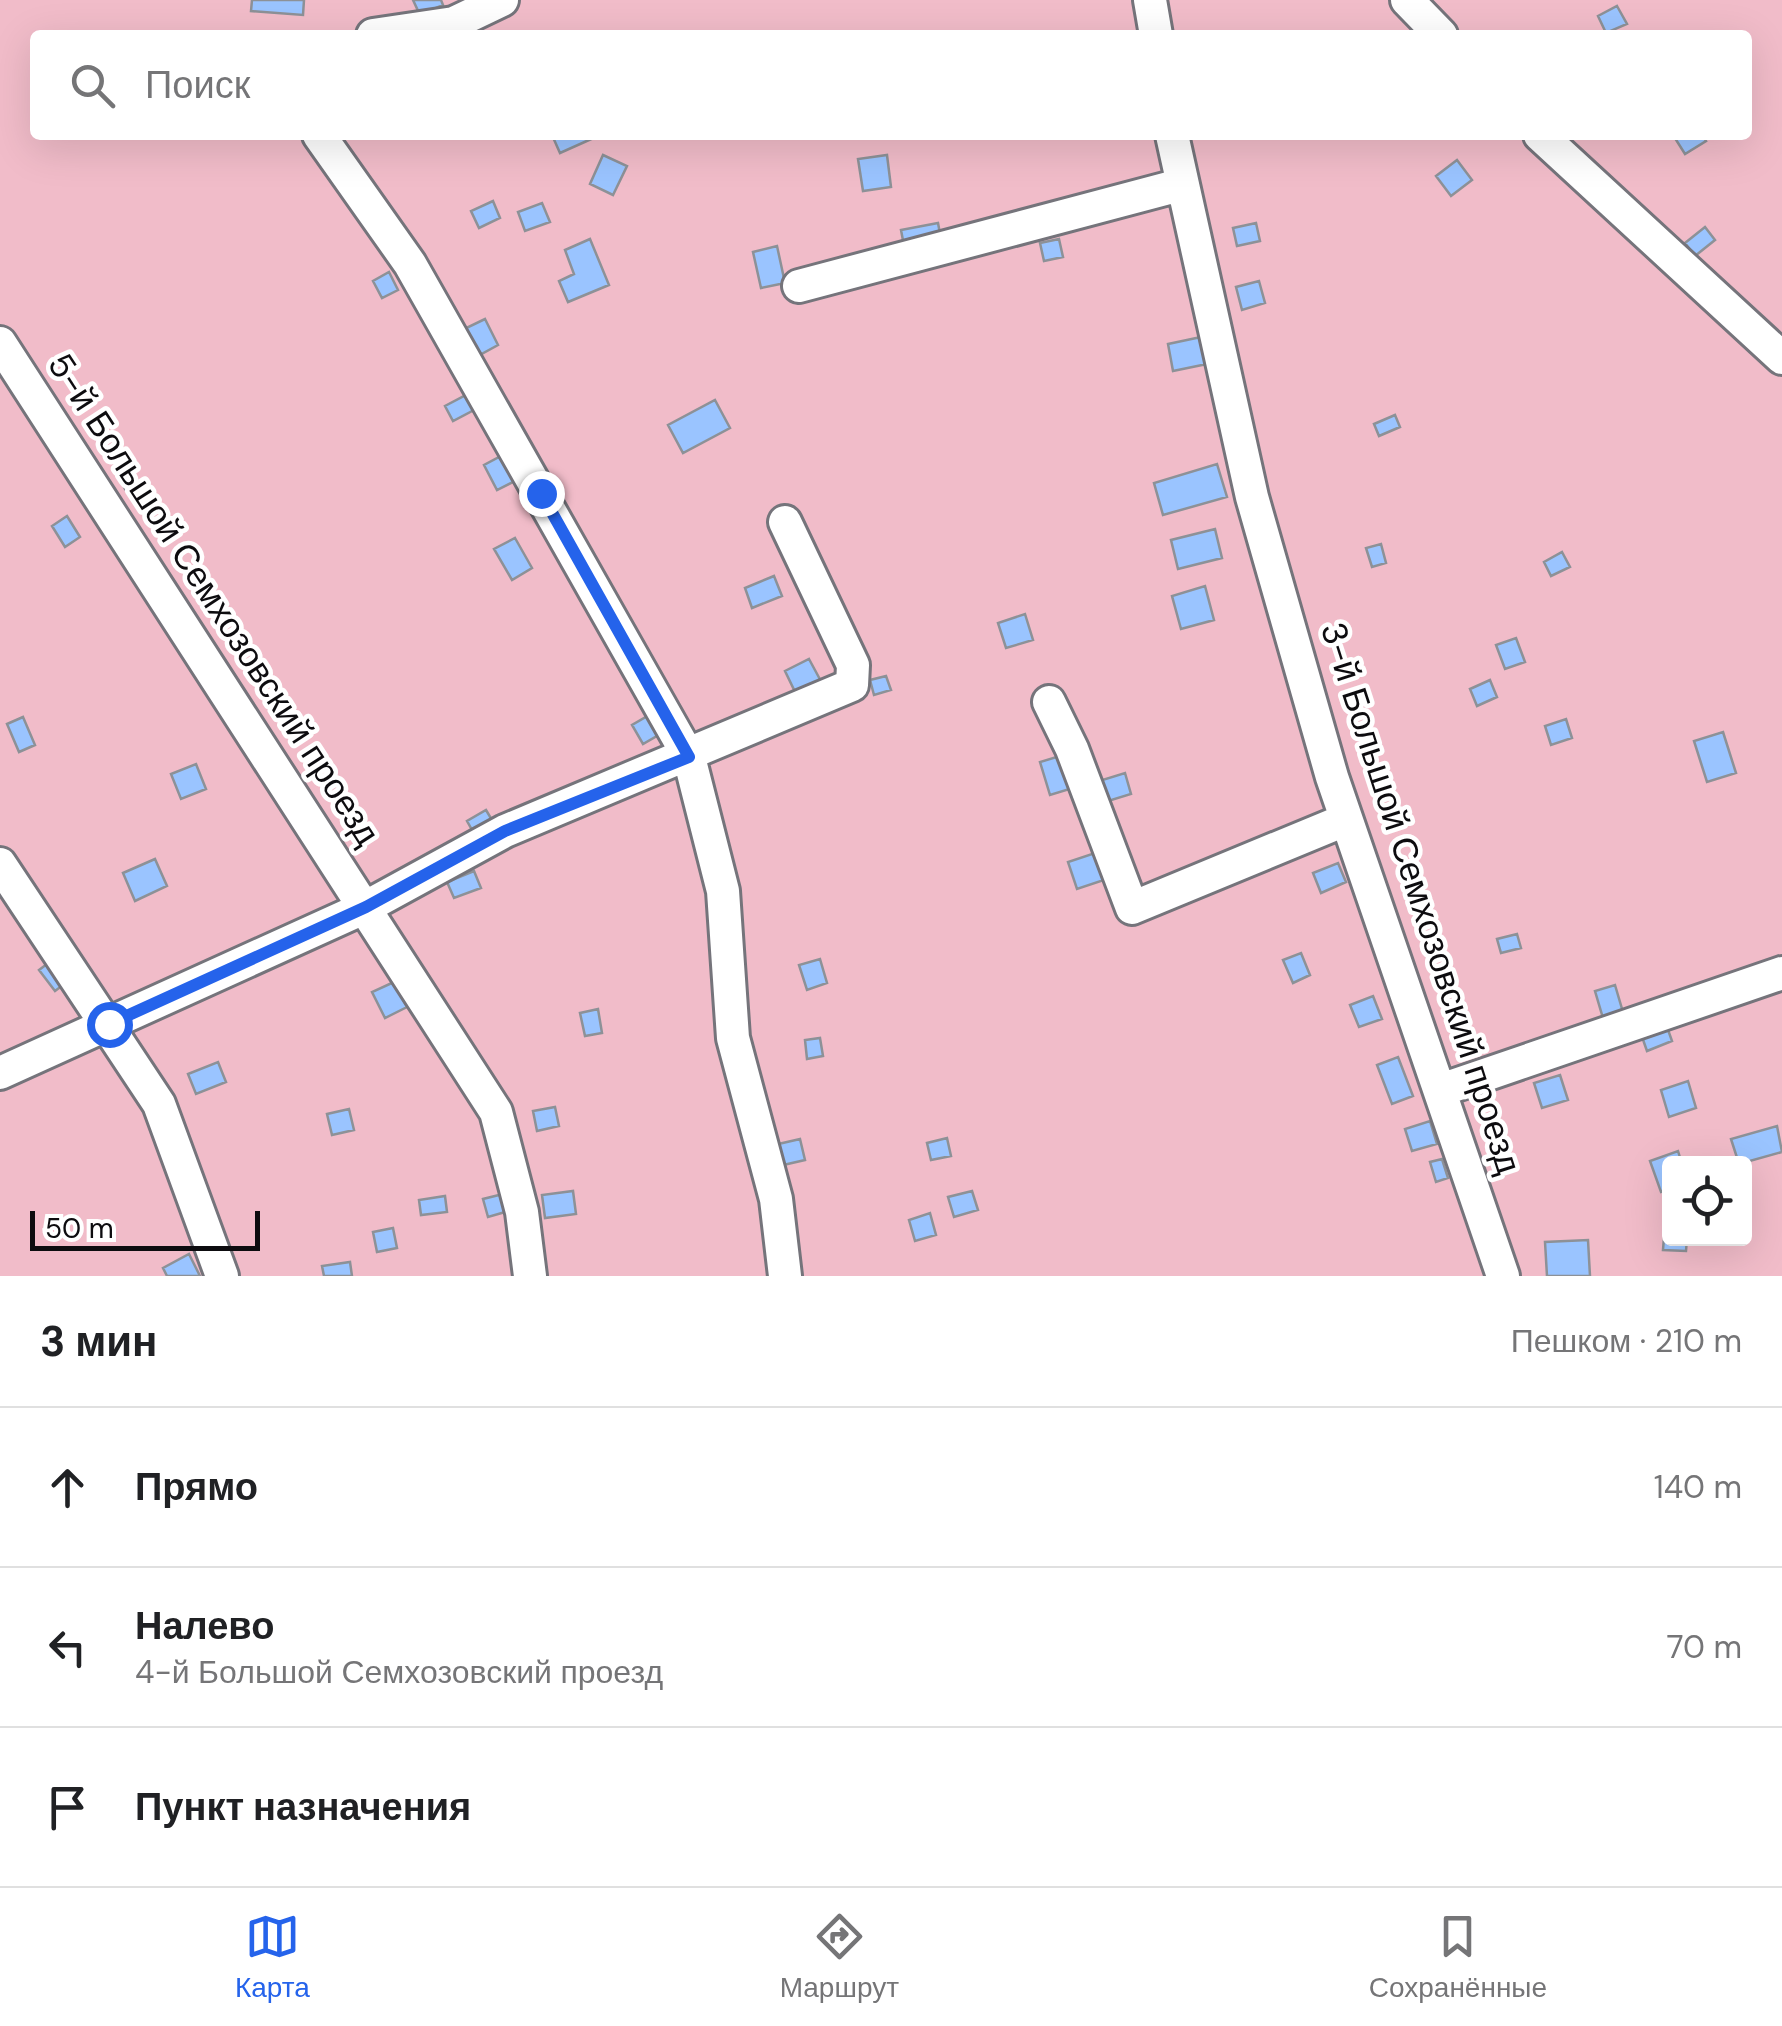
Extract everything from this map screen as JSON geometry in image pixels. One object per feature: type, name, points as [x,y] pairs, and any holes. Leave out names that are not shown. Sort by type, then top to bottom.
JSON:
[{"type":"street","points":[[407,30],[454,23],[502,0]]},
{"type":"street","points":[[1150,0],[1155,30]]},
{"type":"street","points":[[1408,0],[1435,30]]},
{"type":"street","points":[[323,140],[410,264],[689,757],[723,891],[733,1038],[776,1199],[785,1276]]},
{"type":"street","name":"3-й Большой Семхозовский проезд","points":[[1173,140],[1252,497],[1345,820],[1503,1276]]},
{"type":"street","points":[[1546,140],[1777,345]]},
{"type":"street","points":[[799,286],[1180,185]]},
{"type":"street","name":"5-й Большой Семхозовский проезд","points":[[0,342],[496,1112],[522,1212],[530,1276]]},
{"type":"street","points":[[0,1072],[366,907],[505,831],[689,757],[852,684],[853,665],[785,522]]},
{"type":"street","points":[[1049,702],[1072,749],[1132,908],[1345,820]]},
{"type":"street","points":[[0,864],[159,1104],[222,1276]]},
{"type":"street","points":[[1441,1090],[1782,973]]},
{"type":"shaded area","points":[[0,0],[1782,0],[1782,1276],[0,1276]]},
{"type":"building","points":[[252,0],[304,0],[303,15],[251,11]]},
{"type":"building","points":[[413,0],[441,0],[443,5],[420,15]]},
{"type":"building","points":[[1617,6],[1627,24],[1605,30],[1598,16]]},
{"type":"building","points":[[554,140],[589,140],[560,153]]},
{"type":"building","points":[[1676,140],[1706,141],[1685,154]]},
{"type":"building","points":[[603,155],[627,166],[613,195],[590,184]]},
{"type":"building","points":[[887,155],[891,187],[863,191],[858,159]]},
{"type":"building","points":[[1457,160],[1472,180],[1451,196],[1436,176]]},
{"type":"building","points":[[493,201],[500,218],[479,228],[471,211]]},
{"type":"building","points":[[542,203],[550,222],[525,231],[518,212]]},
{"type":"building","points":[[938,223],[942,244],[905,251],[901,230]]},
{"type":"building","points":[[1256,223],[1260,241],[1237,246],[1233,228]]},
{"type":"building","points":[[1705,227],[1715,240],[1695,256],[1685,243]]},
{"type":"building","points":[[590,239],[609,285],[568,302],[559,281],[574,274],[565,250]]},
{"type":"building","points":[[1059,239],[1063,257],[1044,261],[1040,243]]},
{"type":"building","points":[[777,246],[785,283],[761,288],[753,252]]},
{"type":"building","points":[[389,272],[398,290],[382,298],[373,281]]},
{"type":"building","points":[[1259,281],[1265,303],[1242,310],[1236,287]]},
{"type":"building","points":[[485,319],[498,345],[476,357],[462,330]]},
{"type":"building","points":[[1201,337],[1207,364],[1173,371],[1168,344]]},
{"type":"building","points":[[466,395],[474,410],[453,421],[445,406]]},
{"type":"building","points":[[715,400],[730,428],[683,453],[668,425]]},
{"type":"building","points":[[1395,415],[1400,427],[1379,436],[1374,424]]},
{"type":"building","points":[[501,456],[515,481],[497,490],[484,465]]},
{"type":"building","points":[[126,463],[136,484],[125,489],[115,468]]},
{"type":"building","points":[[1217,464],[1227,497],[1163,515],[1154,483]]},
{"type":"building","points":[[67,516],[80,537],[65,547],[52,526]]},
{"type":"building","points":[[1215,529],[1222,558],[1178,569],[1171,540]]},
{"type":"building","points":[[515,538],[532,568],[512,580],[494,549]]},
{"type":"building","points":[[1381,544],[1386,563],[1372,567],[1366,548]]},
{"type":"building","points":[[1562,552],[1570,567],[1551,576],[1544,562]]},
{"type":"building","points":[[774,576],[782,596],[752,608],[745,588]]},
{"type":"building","points":[[1205,586],[1214,620],[1181,629],[1172,596]]},
{"type":"building","points":[[1025,614],[1033,640],[1006,648],[998,623]]},
{"type":"building","points":[[1516,638],[1525,662],[1505,669],[1496,645]]},
{"type":"building","points":[[809,659],[823,685],[798,698],[785,671]]},
{"type":"building","points":[[886,676],[891,690],[874,695],[870,680]]},
{"type":"building","points":[[1490,680],[1497,697],[1477,706],[1470,689]]},
{"type":"building","points":[[651,714],[662,733],[643,744],[632,725]]},
{"type":"building","points":[[23,717],[35,745],[19,752],[7,724]]},
{"type":"building","points":[[1566,719],[1572,738],[1551,745],[1545,726]]},
{"type":"building","points":[[1723,732],[1736,773],[1707,782],[1694,741]]},
{"type":"building","points":[[1063,755],[1073,788],[1050,795],[1040,762]]},
{"type":"building","points":[[196,764],[206,789],[181,799],[171,774]]},
{"type":"building","points":[[1125,773],[1131,794],[1105,802],[1099,781]]},
{"type":"building","points":[[486,810],[495,825],[476,837],[467,821]]},
{"type":"building","points":[[1095,853],[1104,880],[1077,889],[1068,862]]},
{"type":"building","points":[[155,859],[167,886],[135,901],[123,873]]},
{"type":"building","points":[[1338,863],[1346,882],[1321,893],[1313,873]]},
{"type":"building","points":[[474,871],[481,888],[454,898],[447,882]]},
{"type":"building","points":[[1517,934],[1521,948],[1501,953],[1497,939]]},
{"type":"building","points":[[1301,953],[1310,975],[1293,983],[1283,960]]},
{"type":"building","points":[[820,959],[827,983],[807,990],[799,965]]},
{"type":"building","points":[[51,961],[67,982],[55,991],[39,970]]},
{"type":"building","points":[[394,982],[407,1007],[385,1018],[372,992]]},
{"type":"building","points":[[1615,985],[1625,1019],[1605,1025],[1595,991]]},
{"type":"building","points":[[1373,996],[1382,1019],[1359,1027],[1350,1005]]},
{"type":"building","points":[[598,1009],[602,1033],[585,1036],[580,1013]]},
{"type":"building","points":[[1666,1024],[1672,1041],[1647,1051],[1641,1034]]},
{"type":"building","points":[[820,1038],[823,1056],[807,1059],[805,1040]]},
{"type":"building","points":[[1398,1057],[1413,1096],[1392,1104],[1377,1065]]},
{"type":"building","points":[[218,1062],[226,1082],[196,1094],[188,1074]]},
{"type":"building","points":[[1560,1075],[1568,1100],[1542,1108],[1534,1083]]},
{"type":"building","points":[[1688,1081],[1696,1108],[1669,1117],[1661,1090]]},
{"type":"building","points":[[555,1107],[559,1126],[537,1131],[533,1111]]},
{"type":"building","points":[[349,1109],[354,1130],[332,1135],[327,1114]]},
{"type":"building","points":[[1430,1121],[1437,1144],[1412,1151],[1405,1129]]},
{"type":"building","points":[[1777,1126],[1782,1152],[1752,1160],[1752,1156],[1736,1156],[1731,1139]]},
{"type":"building","points":[[947,1138],[951,1156],[931,1160],[927,1143]]},
{"type":"building","points":[[800,1139],[805,1160],[779,1166],[774,1145]]},
{"type":"building","points":[[1662,1157],[1662,1192],[1661,1192],[1650,1161]]},
{"type":"building","points":[[1442,1159],[1448,1178],[1436,1182],[1430,1162]]},
{"type":"building","points":[[573,1191],[576,1214],[545,1218],[542,1195]]},
{"type":"building","points":[[972,1191],[978,1210],[954,1217],[948,1197]]},
{"type":"building","points":[[507,1193],[512,1210],[488,1217],[483,1199]]},
{"type":"building","points":[[445,1196],[447,1212],[421,1215],[419,1200]]},
{"type":"building","points":[[930,1213],[936,1235],[915,1241],[909,1220]]},
{"type":"building","points":[[393,1228],[397,1248],[377,1252],[373,1232]]},
{"type":"building","points":[[1588,1240],[1590,1276],[1547,1276],[1545,1242]]},
{"type":"building","points":[[1663,1246],[1686,1246],[1686,1251],[1663,1250]]},
{"type":"building","points":[[189,1254],[200,1276],[167,1276],[163,1268]]},
{"type":"building","points":[[350,1262],[352,1276],[324,1276],[322,1266]]},
{"type":"route","points":[[109,1024],[366,907],[505,831],[689,757],[541,493]]}]
